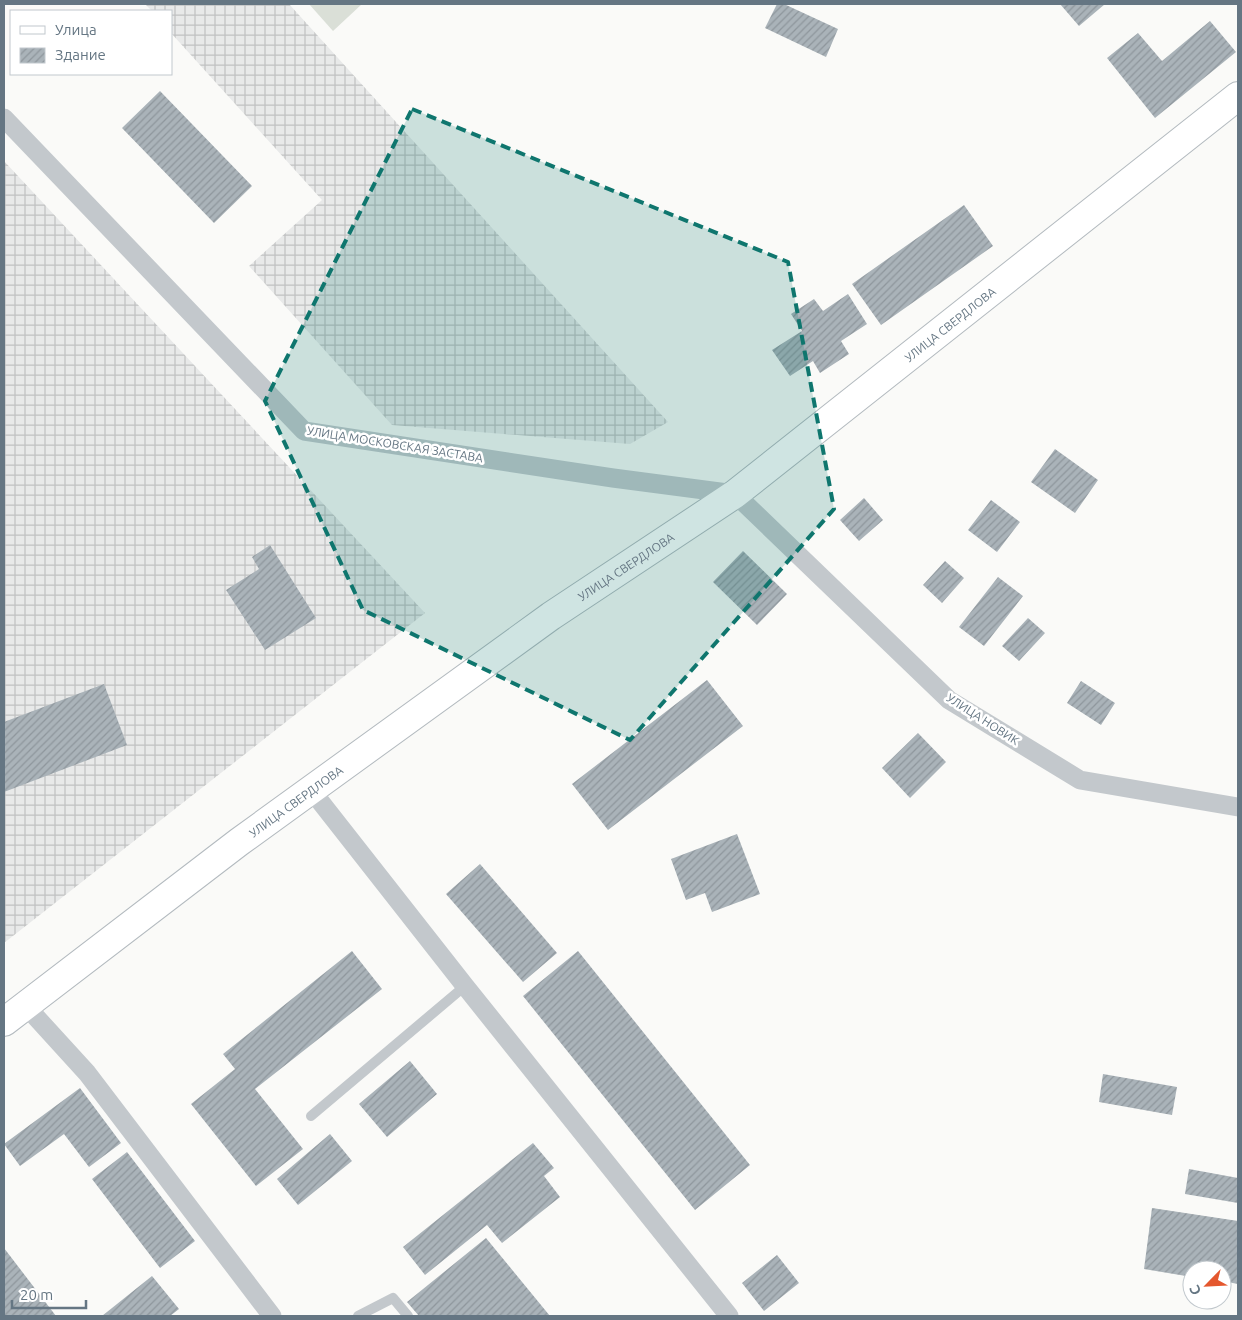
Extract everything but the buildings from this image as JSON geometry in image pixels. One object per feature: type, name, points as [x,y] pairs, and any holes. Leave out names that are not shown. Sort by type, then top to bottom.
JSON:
[{"type":"main road","name":"УЛИЦА СВЕРДЛОВА","points":[[4,1022],[239,842],[312,791],[551,616],[735,494],[1238,96]]},
{"type":"street","name":"УЛИЦА МОСКОВСКАЯ ЗАСТАВА","points":[[4,118],[304,431],[613,478],[735,494]]},
{"type":"street","name":"УЛИЦА НОВИК","points":[[735,494],[949,700],[1080,780],[1238,806]]},
{"type":"street","points":[[312,791],[729,1316]]},
{"type":"street","points":[[26,1005],[87,1073],[272,1316]]},
{"type":"lane","points":[[311,1116],[465,986]]},
{"type":"lane","points":[[358,1316],[393,1298],[408,1316]]},
{"type":"highlighted area","points":[[412,109],[788,262],[834,509],[630,740],[363,610],[265,401]]},
{"type":"shaded area","points":[[145,4],[289,4],[668,422],[630,444],[392,425],[249,266],[322,200],[172,34],[172,10],[151,10]]},
{"type":"shaded area","points":[[309,4],[362,4],[333,31]]},
{"type":"shaded area","points":[[4,161],[425,613],[4,943]]}]
